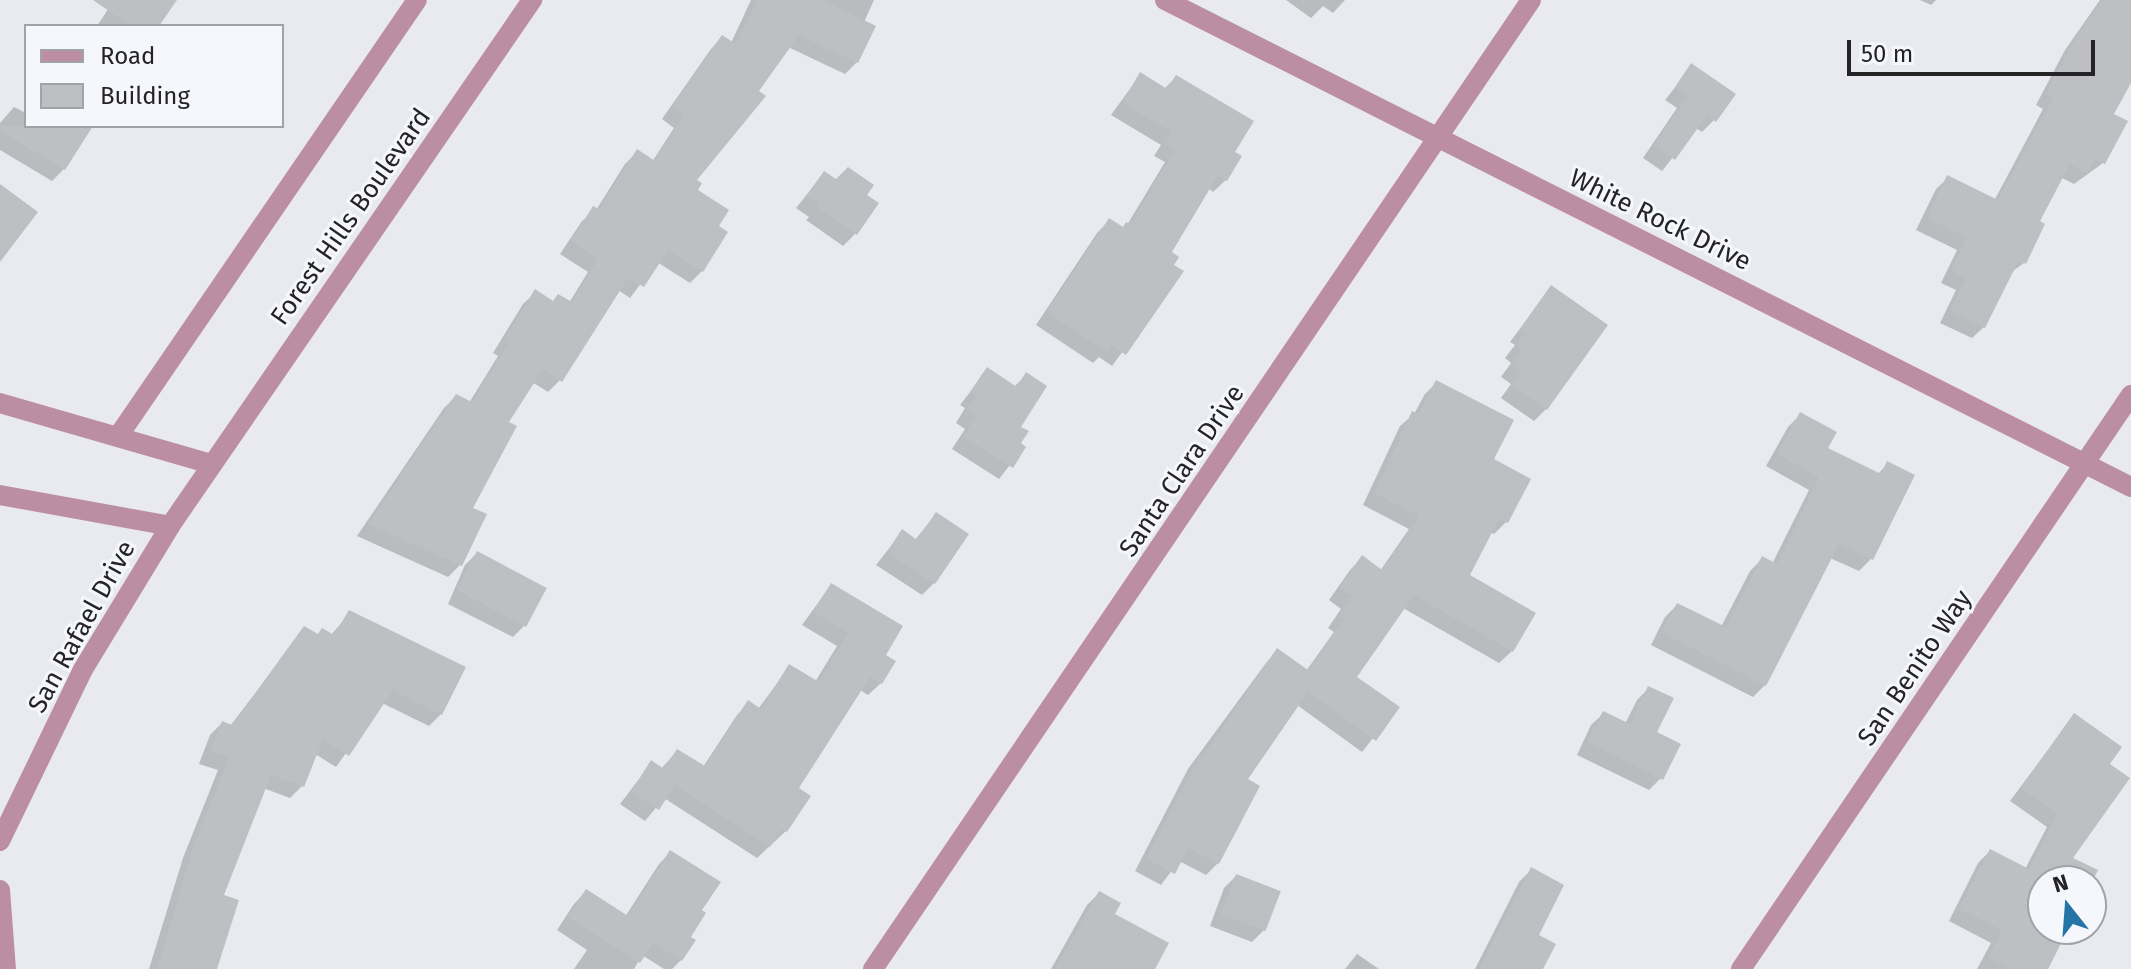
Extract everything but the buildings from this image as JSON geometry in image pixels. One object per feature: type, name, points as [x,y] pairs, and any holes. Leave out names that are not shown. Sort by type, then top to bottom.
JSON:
[{"type":"street","points":[[119,435],[417,0]]},
{"type":"street","name":"Forest Hills Boulevard","points":[[212,464],[532,0]]},
{"type":"street","name":"White Rock Drive","points":[[1165,0],[1439,141],[1760,298],[2131,487]]},
{"type":"street","name":"Santa Clara Drive","points":[[873,969],[1439,141],[1531,0]]},
{"type":"street","name":"San Benito Way","points":[[1741,969],[2131,395]]},
{"type":"street","points":[[0,403],[212,464]]},
{"type":"street","name":"San Rafael Drive","points":[[0,841],[82,671],[170,526],[212,464]]},
{"type":"street","name":"San Rafael Drive","points":[[0,495],[170,526]]},
{"type":"street","points":[[0,890],[6,969]]}]
